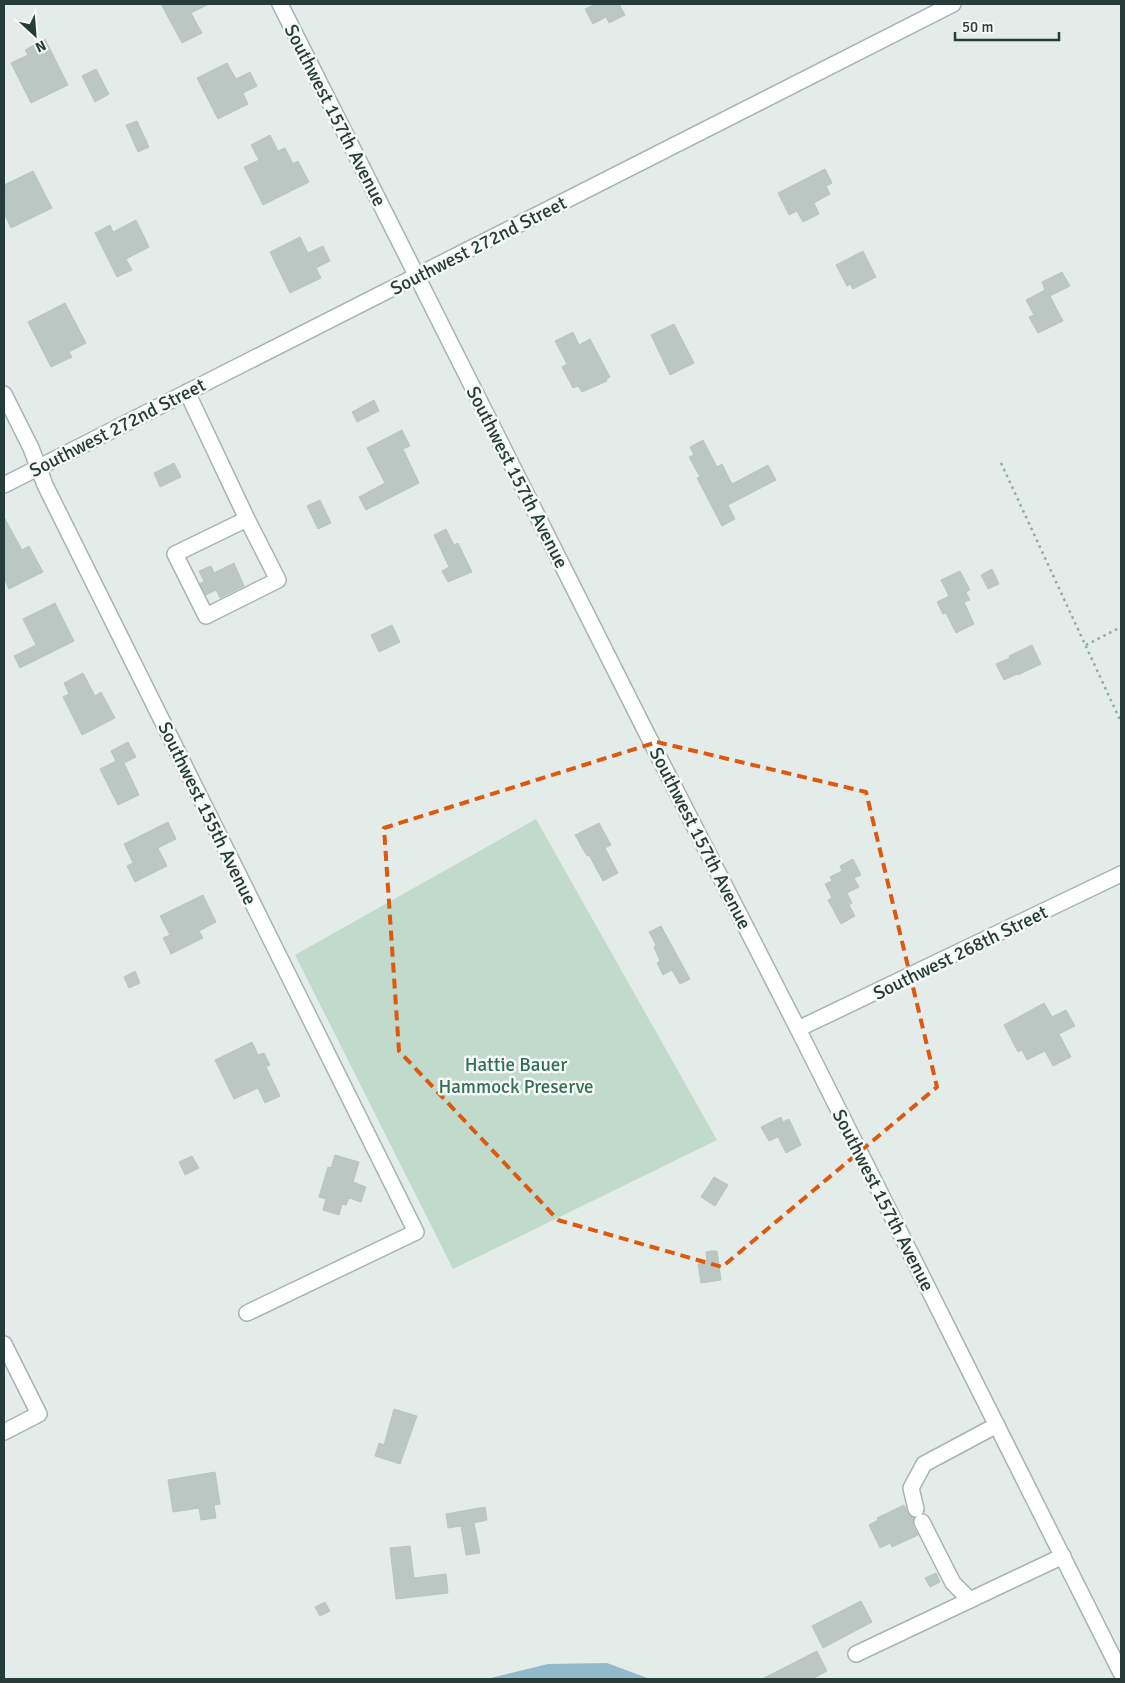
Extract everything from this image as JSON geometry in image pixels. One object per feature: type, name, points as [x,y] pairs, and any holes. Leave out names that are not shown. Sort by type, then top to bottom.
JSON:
[{"type":"street","name":"Southwest 157th Avenue","points":[[280,4],[1121,1673]]},
{"type":"street","name":"Southwest 272nd Street","points":[[4,485],[953,4]]},
{"type":"street","points":[[187,392],[278,580],[206,616],[175,554],[247,519]]},
{"type":"street","name":"Southwest 155th Avenue","points":[[4,394],[31,448],[54,503],[416,1232],[247,1313]]},
{"type":"street","name":"Southwest 268th Street","points":[[798,1029],[1121,874]]},
{"type":"street","points":[[4,1344],[39,1414],[4,1432]]},
{"type":"street","points":[[970,1600],[953,1583],[919,1516],[911,1488],[924,1464],[997,1425]]},
{"type":"street","points":[[856,1654],[1063,1556]]},
{"type":"path","points":[[1001,463],[1121,722]]},
{"type":"path","points":[[1086,645],[1121,627]]},
{"type":"highlighted area","points":[[657,742],[866,792],[937,1087],[722,1267],[558,1220],[399,1051],[384,828]]},
{"type":"green space","name":"Hattie Bauer Hammock Preserve","points":[[536,819],[717,1140],[453,1269],[295,955]]},
{"type":"water","points":[[607,1663],[650,1679],[487,1679],[548,1664]]},
{"type":"building","points":[[161,4],[209,4],[191,13],[202,33],[182,43]]},
{"type":"building","points":[[596,4],[619,4],[625,15],[609,23],[606,17],[593,24],[585,9]]},
{"type":"building","points":[[45,39],[68,85],[31,103],[11,63],[28,55],[25,50]]},
{"type":"building","points":[[227,63],[236,79],[250,72],[257,86],[243,93],[248,104],[218,119],[197,78]]},
{"type":"building","points":[[96,69],[109,94],[95,102],[82,76]]},
{"type":"building","points":[[137,121],[149,147],[138,152],[126,125]]},
{"type":"building","points":[[270,135],[278,151],[285,148],[293,164],[298,161],[309,182],[263,205],[244,167],[259,160],[251,145]]},
{"type":"building","points":[[825,169],[832,183],[826,186],[830,194],[814,203],[819,214],[803,222],[797,211],[789,215],[778,193]]},
{"type":"building","points":[[33,171],[52,208],[11,228],[6,217],[4,217],[4,185]]},
{"type":"building","points":[[136,220],[149,247],[126,259],[132,270],[117,277],[95,233],[110,225],[113,232]]},
{"type":"building","points":[[300,237],[308,253],[323,246],[330,261],[316,268],[321,278],[290,293],[270,252]]},
{"type":"building","points":[[863,251],[876,277],[853,289],[850,284],[847,286],[836,265]]},
{"type":"building","points":[[1062,272],[1070,286],[1050,296],[1063,321],[1038,333],[1029,317],[1034,315],[1026,300],[1045,290],[1042,282]]},
{"type":"building","points":[[65,303],[86,343],[69,352],[72,357],[51,367],[28,322]]},
{"type":"building","points":[[674,324],[694,363],[670,375],[651,335]]},
{"type":"building","points":[[573,332],[579,345],[590,339],[610,377],[606,379],[607,381],[582,392],[578,386],[573,388],[562,367],[567,364],[555,341]]},
{"type":"building","points":[[374,400],[379,411],[357,422],[352,412]]},
{"type":"building","points":[[402,430],[410,446],[403,449],[419,483],[366,510],[359,497],[385,483],[367,448]]},
{"type":"building","points":[[703,440],[717,467],[722,464],[732,484],[768,465],[776,480],[728,505],[735,519],[722,526],[697,478],[700,477],[689,457],[694,455],[690,447]]},
{"type":"building","points":[[174,463],[181,477],[160,487],[154,473]]},
{"type":"building","points":[[320,500],[331,523],[318,529],[307,506]]},
{"type":"building","points":[[4,517],[22,550],[29,546],[43,572],[9,589],[4,578]]},
{"type":"building","points":[[446,529],[454,545],[458,543],[472,572],[448,582],[442,571],[449,567],[434,535]]},
{"type":"building","points":[[234,563],[244,586],[220,598],[216,590],[206,595],[200,584],[204,581],[199,571],[211,566],[214,573]]},
{"type":"building","points":[[992,569],[999,584],[988,589],[981,575]]},
{"type":"building","points":[[960,571],[970,590],[966,592],[970,600],[964,602],[974,624],[956,633],[946,613],[943,614],[937,602],[949,596],[941,580]]},
{"type":"building","points":[[55,603],[74,641],[20,668],[14,656],[36,645],[23,619]]},
{"type":"building","points":[[392,625],[400,642],[379,652],[371,635]]},
{"type":"building","points":[[1032,645],[1041,664],[1004,680],[996,664]]},
{"type":"building","points":[[83,673],[95,696],[101,692],[115,718],[82,735],[63,697],[69,694],[64,683]]},
{"type":"building","points":[[128,742],[136,757],[124,763],[139,795],[118,805],[100,769],[116,761],[111,751]]},
{"type":"building","points":[[168,822],[176,839],[158,848],[167,866],[135,882],[127,866],[133,863],[124,844]]},
{"type":"building","points":[[599,823],[611,845],[605,848],[618,873],[603,881],[589,855],[587,856],[575,835]]},
{"type":"building","points":[[853,859],[861,875],[854,878],[859,887],[847,893],[852,903],[849,905],[855,916],[841,924],[828,900],[832,898],[825,884],[832,881],[830,877],[842,871],[840,866]]},
{"type":"building","points":[[203,895],[216,922],[199,931],[203,938],[171,954],[163,938],[170,935],[160,916]]},
{"type":"building","points":[[661,926],[690,979],[680,984],[672,970],[663,975],[657,963],[660,961],[654,947],[656,945],[649,932]]},
{"type":"building","points":[[135,971],[140,983],[129,988],[124,977]]},
{"type":"building","points":[[1044,1003],[1052,1017],[1066,1010],[1075,1026],[1059,1034],[1071,1057],[1053,1066],[1045,1051],[1027,1060],[1022,1050],[1018,1052],[1004,1025]]},
{"type":"building","points":[[252,1042],[258,1055],[264,1053],[270,1065],[266,1067],[280,1096],[265,1103],[258,1088],[234,1099],[215,1060]]},
{"type":"building","points":[[781,1117],[783,1122],[789,1119],[801,1145],[786,1153],[778,1137],[769,1141],[761,1127]]},
{"type":"building","points":[[335,1155],[359,1162],[353,1182],[366,1187],[361,1202],[349,1198],[346,1205],[342,1204],[339,1215],[323,1210],[326,1199],[319,1197],[328,1167],[331,1168]]},
{"type":"building","points":[[192,1156],[199,1168],[185,1175],[179,1162]]},
{"type":"building","points":[[714,1177],[728,1185],[715,1206],[701,1197]]},
{"type":"building","points":[[717,1251],[721,1280],[701,1283],[698,1264],[707,1263],[706,1252]]},
{"type":"building","points":[[394,1409],[417,1416],[400,1464],[375,1456],[379,1443],[384,1445]]},
{"type":"building","points":[[215,1472],[220,1504],[214,1505],[216,1518],[201,1520],[199,1508],[173,1512],[168,1480]]},
{"type":"building","points":[[904,1505],[909,1515],[914,1518],[913,1526],[918,1535],[892,1547],[890,1543],[880,1548],[869,1525],[878,1520],[877,1518]]},
{"type":"building","points":[[485,1507],[487,1520],[474,1523],[480,1553],[466,1555],[461,1526],[448,1528],[446,1514]]},
{"type":"building","points":[[410,1546],[414,1578],[446,1574],[448,1593],[396,1599],[390,1548]]},
{"type":"building","points":[[936,1573],[940,1582],[930,1587],[925,1578]]},
{"type":"building","points":[[861,1601],[872,1622],[823,1648],[812,1626]]},
{"type":"building","points":[[325,1602],[330,1611],[320,1616],[315,1607]]},
{"type":"building","points":[[817,1651],[827,1671],[812,1679],[762,1679]]}]
